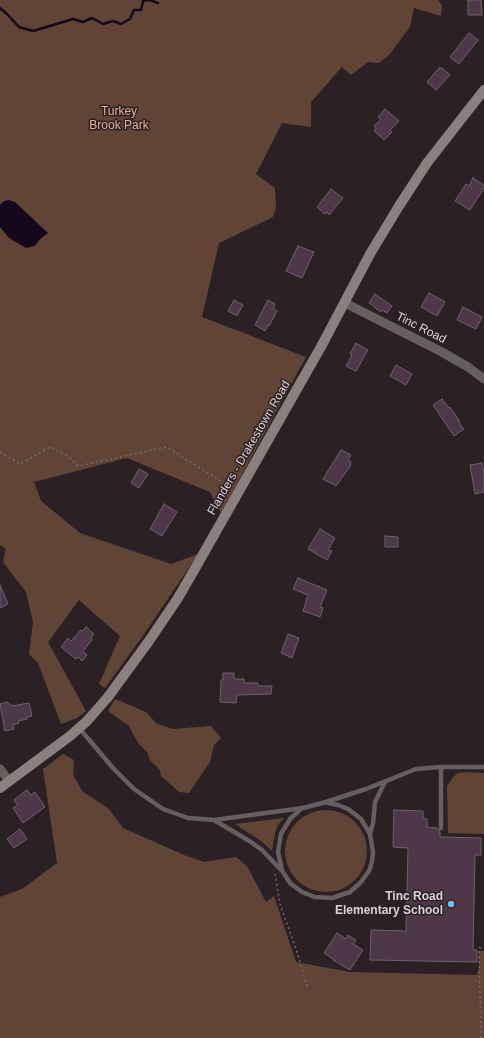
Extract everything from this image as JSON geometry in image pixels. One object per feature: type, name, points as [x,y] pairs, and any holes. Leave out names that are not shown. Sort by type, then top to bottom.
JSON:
[{"type":"street","name":"Flanders - Drakestown Road","points":[[0,788],[80,729],[97,711],[161,623],[182,591],[345,303],[378,241],[427,163],[484,90]]},
{"type":"street","name":"Tinc Road","points":[[345,303],[447,355],[484,379]]},
{"type":"street","points":[[0,769],[9,781]]},
{"type":"lane","points":[[80,729],[120,775],[134,788],[155,804],[179,816],[188,818],[214,820],[303,808],[326,802],[384,782],[416,769],[441,767],[484,767]]},
{"type":"lane","points":[[441,767],[442,828]]},
{"type":"lane","points":[[370,834],[373,823],[375,802],[384,782]]},
{"type":"lane","points":[[214,820],[252,842],[262,850],[294,886],[309,895],[328,898],[345,894],[357,886],[369,871],[373,852],[370,834],[365,824],[353,812],[338,805],[326,802]]},
{"type":"lane","points":[[283,872],[278,852],[281,834],[290,819],[303,808]]},
{"type":"path","points":[[0,452],[20,464],[50,447],[68,456],[78,466],[167,447],[238,492]]},
{"type":"path","points":[[275,864],[274,874],[280,904],[307,986]]},
{"type":"path","points":[[481,1038],[479,948],[484,948]]},
{"type":"green space","name":"Turkey Brook Park","points":[[0,0],[438,0],[442,5],[441,16],[414,8],[410,27],[389,55],[379,63],[368,62],[351,75],[342,67],[311,102],[311,127],[282,123],[256,174],[275,188],[276,207],[273,217],[219,243],[202,317],[306,357],[221,513],[210,492],[127,458],[34,482],[41,501],[80,533],[171,564],[198,554],[142,637],[105,688],[99,684],[120,636],[79,600],[48,642],[86,711],[77,718],[61,724],[38,663],[29,654],[33,623],[26,592],[3,562],[6,549],[0,545]]},
{"type":"green space","points":[[115,699],[146,712],[157,724],[173,729],[211,726],[221,738],[214,745],[210,762],[189,793],[179,792],[161,776],[160,770],[150,760],[147,752],[138,743],[129,726],[108,711]]},
{"type":"green space","points":[[63,754],[74,760],[73,775],[83,792],[108,808],[123,828],[184,855],[204,862],[236,857],[247,866],[266,902],[274,896],[296,962],[350,972],[477,975],[479,966],[479,951],[484,951],[484,1038],[0,1038],[0,897],[22,889],[57,863],[43,769]]},
{"type":"green space","points":[[458,773],[484,773],[484,834],[448,833],[447,786],[454,776]]},
{"type":"green space","points":[[326,810],[342,813],[355,822],[364,835],[367,851],[364,867],[355,880],[342,889],[326,892],[310,889],[297,880],[288,867],[285,851],[288,835],[297,822],[310,813]]},
{"type":"green space","points":[[284,818],[278,825],[275,833],[272,851],[261,841],[235,824]]},
{"type":"shaded area","points":[[9,200],[15,202],[48,233],[39,240],[35,246],[26,248],[9,238],[0,227],[0,205],[4,201]]},
{"type":"building","points":[[468,0],[481,0],[482,15],[468,15]]},
{"type":"building","points":[[469,33],[478,40],[459,64],[450,57]]},
{"type":"building","points":[[439,68],[442,68],[450,75],[436,90],[427,82]]},
{"type":"building","points":[[385,109],[399,121],[390,130],[392,132],[384,140],[374,131],[376,128],[374,126],[381,119],[378,117]]},
{"type":"building","points":[[473,178],[484,185],[484,188],[470,210],[455,201],[466,184],[469,186]]},
{"type":"building","points":[[331,189],[343,198],[329,215],[327,212],[325,214],[317,207]]},
{"type":"building","points":[[298,246],[314,252],[302,278],[286,271]]},
{"type":"building","points":[[429,293],[445,302],[437,316],[421,307]]},
{"type":"building","points":[[375,294],[392,306],[387,313],[382,310],[381,312],[369,303]]},
{"type":"building","points":[[234,300],[243,305],[237,316],[228,311]]},
{"type":"building","points":[[268,300],[275,304],[273,309],[277,311],[265,331],[255,325]]},
{"type":"building","points":[[463,307],[482,317],[476,329],[457,320]]},
{"type":"building","points":[[356,343],[368,350],[356,371],[346,366]]},
{"type":"building","points":[[396,365],[412,374],[406,385],[390,376]]},
{"type":"building","points":[[442,399],[449,408],[450,407],[464,429],[454,436],[433,405]]},
{"type":"building","points":[[341,450],[351,455],[348,460],[351,462],[351,465],[336,486],[323,479]]},
{"type":"building","points":[[482,463],[484,473],[484,492],[475,494],[470,465]]},
{"type":"building","points":[[139,469],[148,474],[139,488],[131,483]]},
{"type":"building","points":[[164,504],[177,512],[162,536],[150,529]]},
{"type":"building","points":[[320,529],[335,538],[328,550],[332,551],[327,560],[308,549]]},
{"type":"building","points":[[385,536],[398,537],[398,547],[385,547]]},
{"type":"building","points":[[298,578],[327,590],[320,607],[323,608],[320,617],[303,611],[308,595],[293,589]]},
{"type":"building","points":[[0,585],[8,604],[0,608]]},
{"type":"building","points":[[86,627],[94,634],[91,638],[92,640],[83,651],[87,655],[82,661],[78,657],[76,659],[61,647],[68,638],[71,641],[81,630],[82,631]]},
{"type":"building","points":[[288,634],[299,638],[292,658],[281,653]]},
{"type":"building","points":[[223,673],[234,673],[234,679],[244,679],[244,683],[258,683],[258,686],[272,686],[271,694],[237,695],[236,703],[220,702],[221,680],[223,680]]},
{"type":"building","points":[[7,702],[12,706],[29,703],[32,716],[18,721],[19,723],[13,725],[14,729],[5,731],[0,704]]},
{"type":"building","points":[[27,790],[31,795],[35,792],[45,807],[23,823],[13,808],[18,805],[14,800]]},
{"type":"building","name":"Tinc Road Elementary School","points":[[394,810],[423,811],[423,819],[427,819],[427,827],[437,828],[440,831],[440,837],[481,838],[481,855],[475,855],[473,950],[477,950],[477,962],[370,960],[371,930],[406,931],[408,848],[393,847]]},
{"type":"building","points":[[20,829],[27,839],[14,848],[7,839]]},
{"type":"building","points":[[337,933],[346,939],[348,935],[356,940],[353,944],[363,950],[350,970],[324,953]]},
{"type":"waterway","points":[[0,8],[19,27],[33,31],[73,19],[83,22],[92,18],[103,24],[113,21],[121,24],[130,19],[134,10],[141,10],[143,1],[148,0]]},
{"type":"waterway","points":[[150,0],[158,3]]},
{"type":"place","name":"Tinc Road Elementary School","points":[[451,904]]}]
